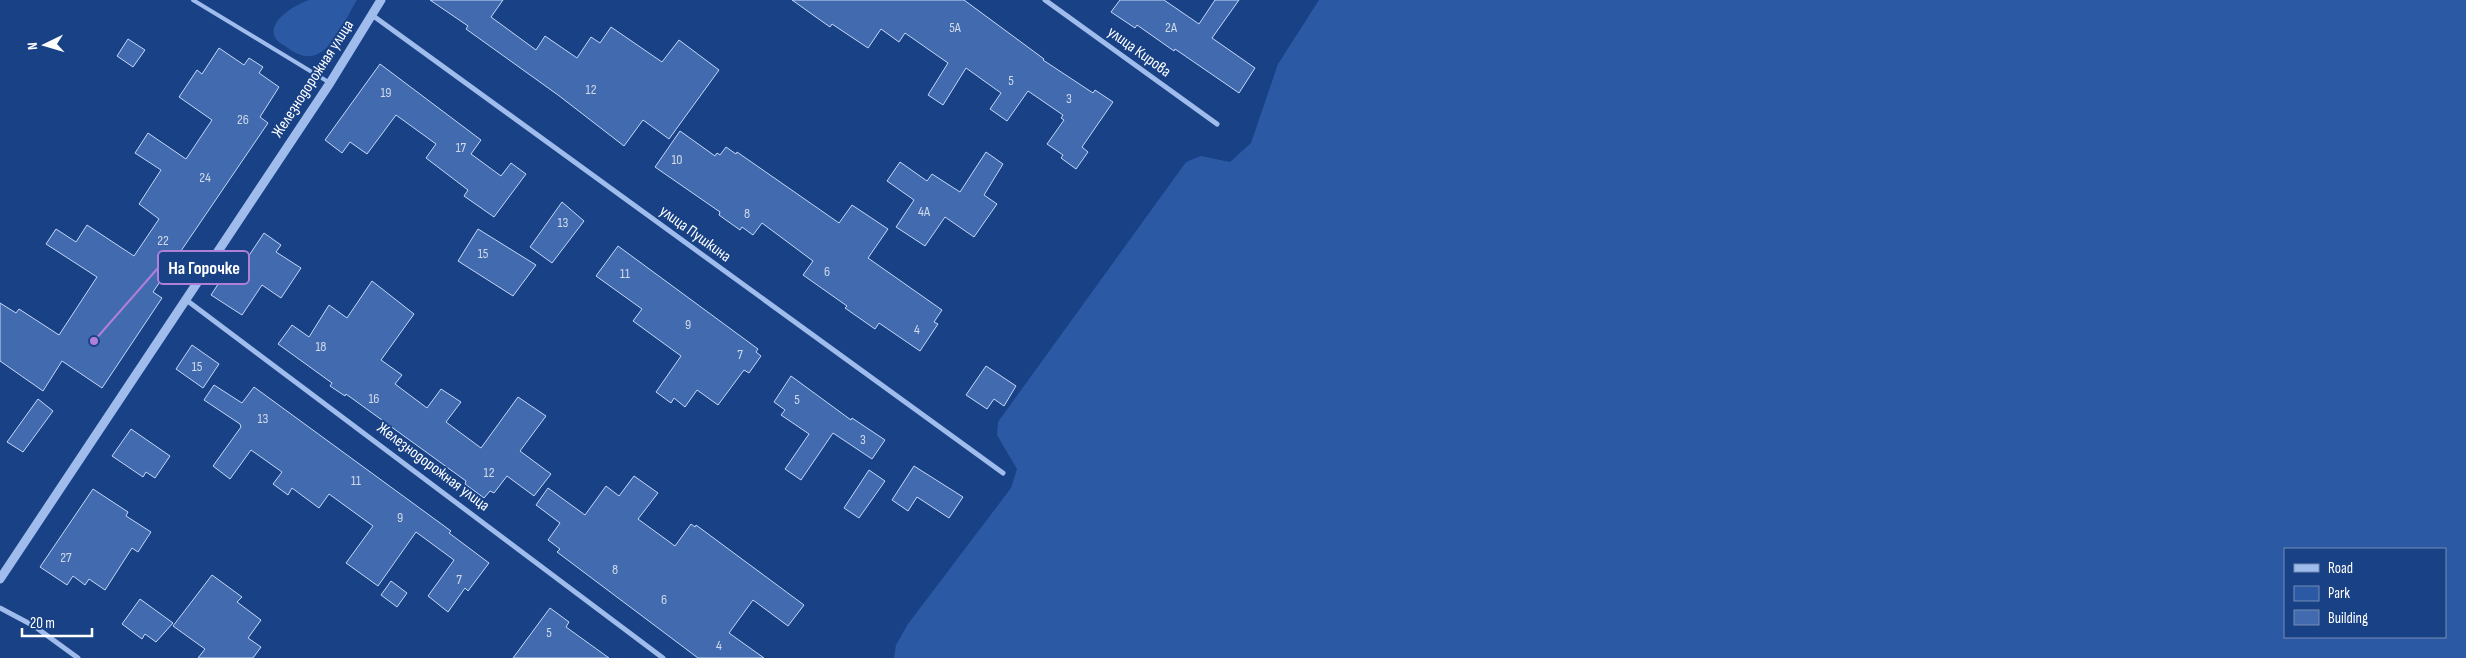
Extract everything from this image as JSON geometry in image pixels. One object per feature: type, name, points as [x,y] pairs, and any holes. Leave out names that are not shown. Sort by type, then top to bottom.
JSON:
[{"type":"street","name":"Железнодорожная улица","points":[[0,579],[330,83],[381,0]]},
{"type":"street","name":"улица Кирова","points":[[1045,0],[1217,124]]},
{"type":"street","name":"улица Пушкина","points":[[372,15],[1003,473]]},
{"type":"street","name":"Железнодорожная улица","points":[[185,299],[664,658]]},
{"type":"street","points":[[0,608],[34,626],[78,658]]},
{"type":"lane","points":[[193,0],[330,83]]},
{"type":"green space","points":[[309,0],[357,0],[338,34],[328,46],[313,56],[303,56],[278,42],[274,35],[274,29],[276,23],[286,13]]},
{"type":"green space","points":[[1319,0],[2466,0],[2466,658],[894,658],[896,645],[908,624],[1011,488],[1017,469],[997,435],[998,422],[1186,162],[1201,156],[1230,162],[1251,143],[1278,64]]},
{"type":"building","points":[[430,0],[503,0],[491,17],[536,50],[545,36],[577,58],[591,37],[600,43],[611,27],[662,62],[679,40],[719,70],[669,139],[643,120],[624,146],[558,95],[466,29],[468,26]]},
{"type":"building","points":[[792,0],[964,0],[1043,60],[1093,93],[1095,90],[1113,102],[1082,147],[1088,152],[1076,169],[1061,158],[1063,155],[1047,144],[1064,120],[1061,118],[1063,115],[1028,91],[1007,121],[990,109],[1001,93],[966,68],[943,105],[928,95],[948,63],[905,33],[899,42],[881,29],[868,48],[832,24],[830,27]]},
{"type":"building","points":[[1120,0],[1164,0],[1199,24],[1215,0],[1239,0],[1212,38],[1255,68],[1239,93],[1175,49],[1174,51],[1137,25],[1135,28],[1111,12]]},
{"type":"building","points":[[128,39],[145,50],[133,67],[117,56]]},
{"type":"building","points":[[219,48],[244,65],[249,58],[263,67],[259,73],[279,87],[260,117],[268,123],[153,292],[162,298],[102,388],[62,361],[43,391],[0,361],[0,303],[16,313],[19,309],[59,335],[97,277],[46,244],[56,229],[76,242],[87,225],[134,256],[159,219],[139,204],[161,170],[135,153],[148,133],[186,159],[212,120],[179,97],[197,70],[202,74]]},
{"type":"building","points":[[380,64],[481,140],[471,154],[501,176],[511,163],[526,174],[494,217],[464,196],[468,190],[426,158],[436,144],[396,115],[367,154],[350,142],[342,153],[325,140]]},
{"type":"building","points":[[680,131],[715,156],[717,153],[720,155],[726,147],[736,154],[737,152],[839,223],[852,205],[888,229],[868,258],[942,310],[934,322],[938,324],[920,351],[879,323],[875,329],[845,308],[847,306],[803,275],[813,261],[762,223],[753,235],[742,227],[740,230],[719,215],[720,212],[655,167]]},
{"type":"building","points":[[986,152],[1003,164],[984,195],[997,204],[974,237],[945,217],[925,246],[896,227],[914,200],[887,181],[900,162],[927,181],[932,174],[960,192]]},
{"type":"building","points":[[562,202],[584,221],[552,263],[530,247]]},
{"type":"building","points":[[478,229],[536,265],[513,296],[458,261]]},
{"type":"building","points":[[264,233],[281,245],[276,252],[301,268],[281,298],[262,285],[242,315],[211,295],[228,269],[236,275]]},
{"type":"building","points":[[618,246],[758,349],[756,352],[761,356],[749,373],[744,370],[718,405],[697,390],[685,407],[674,398],[671,403],[656,392],[681,356],[633,321],[642,309],[596,276]]},
{"type":"building","points":[[372,281],[414,314],[381,360],[402,375],[395,384],[427,408],[441,389],[461,402],[446,422],[481,448],[518,397],[546,416],[520,451],[551,474],[534,496],[507,476],[494,493],[490,491],[484,498],[465,484],[466,481],[346,394],[345,396],[330,386],[332,383],[278,344],[292,325],[309,337],[329,305],[347,318]]},
{"type":"building","points":[[192,345],[219,364],[203,388],[176,369]]},
{"type":"building","points":[[986,366],[1016,386],[1004,406],[994,399],[987,409],[966,395]]},
{"type":"building","points":[[791,376],[851,420],[852,418],[885,440],[872,459],[833,433],[801,480],[785,469],[809,434],[781,415],[785,410],[774,402]]},
{"type":"building","points":[[214,385],[242,403],[254,387],[451,531],[449,533],[489,563],[468,591],[465,588],[448,612],[428,596],[454,560],[416,532],[378,586],[346,563],[373,526],[329,494],[319,508],[292,488],[288,495],[273,484],[282,472],[251,450],[230,479],[213,466],[241,427],[240,424],[204,400]]},
{"type":"building","points":[[38,399],[53,411],[23,452],[7,442]]},
{"type":"building","points":[[131,429],[170,456],[155,478],[146,472],[143,477],[112,456]]},
{"type":"building","points":[[914,466],[963,497],[949,518],[917,497],[908,511],[892,500]]},
{"type":"building","points":[[869,470],[885,481],[859,518],[844,508]]},
{"type":"building","points":[[634,476],[658,493],[638,519],[675,546],[691,524],[695,527],[696,525],[804,605],[788,626],[753,600],[729,633],[764,658],[698,658],[557,552],[560,549],[548,540],[560,523],[536,505],[548,488],[585,515],[606,486],[619,496]]},
{"type":"building","points":[[93,489],[128,512],[126,516],[151,532],[138,552],[132,548],[105,590],[89,579],[85,585],[73,576],[67,585],[40,567]]},
{"type":"building","points":[[212,575],[242,597],[237,602],[261,620],[248,638],[261,647],[253,658],[198,658],[205,649],[173,626]]},
{"type":"building","points":[[391,581],[407,593],[397,607],[381,595]]},
{"type":"building","points":[[140,599],[173,623],[156,642],[145,634],[142,639],[122,624]]},
{"type":"building","points":[[550,608],[569,622],[566,627],[609,658],[513,658]]},
{"type":"place","name":"На Горочке","points":[[94,341]]}]
